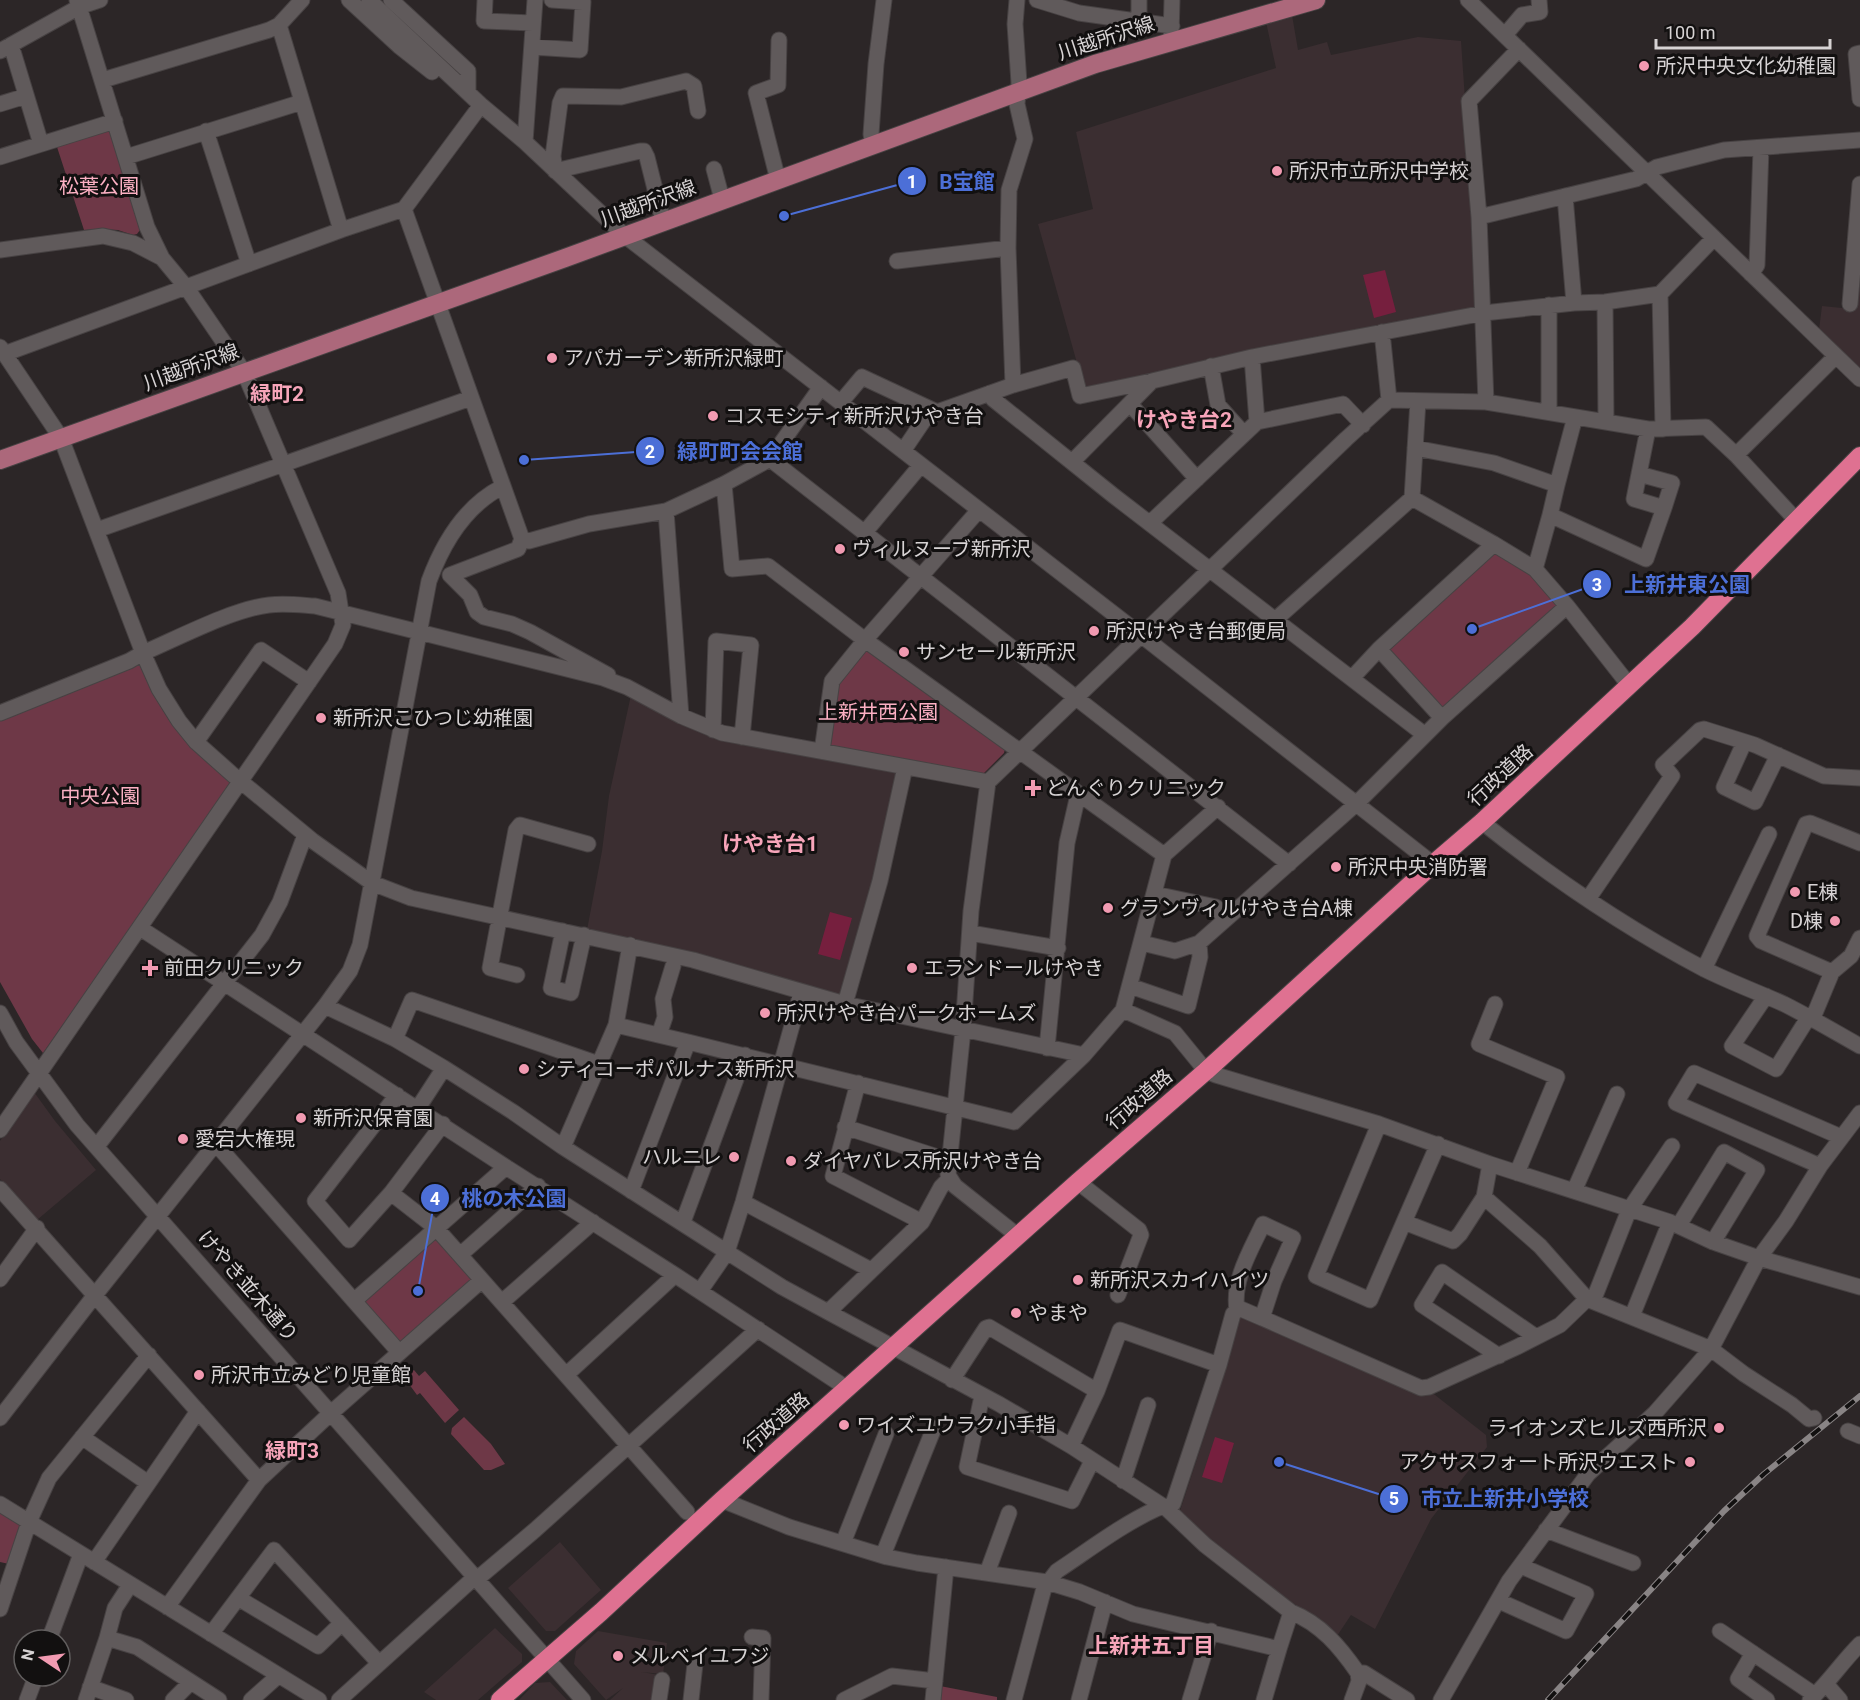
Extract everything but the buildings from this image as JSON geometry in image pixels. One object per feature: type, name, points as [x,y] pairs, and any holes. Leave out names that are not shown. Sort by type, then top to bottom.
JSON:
[{"type":"highway","name":"行政道路","points":[[500,1700],[1482,822],[1692,627],[1860,456]]},
{"type":"main road","name":"川越所沢線","points":[[0,460],[873,146],[1171,34],[1306,1]]},
{"type":"street","points":[[41,144],[26,96],[5,48],[78,3],[100,0]]},
{"type":"street","points":[[103,80],[279,25],[302,0]]},
{"type":"street","points":[[349,0],[399,46],[436,74],[468,93]]},
{"type":"street","points":[[369,0],[624,235],[1433,864]]},
{"type":"street","points":[[391,0],[468,72],[468,93]]},
{"type":"street","points":[[485,0],[484,21],[533,23]]},
{"type":"street","points":[[525,142],[535,0]]},
{"type":"street","points":[[532,46],[580,50],[583,2],[552,0]]},
{"type":"street","points":[[873,146],[871,134],[884,0]]},
{"type":"street","points":[[1012,385],[1008,248],[1009,190],[1025,139],[1017,104],[1015,24],[1017,0]]},
{"type":"street","points":[[1038,0],[1079,6],[1139,22],[1171,34],[1172,0]]},
{"type":"street","points":[[1139,0],[1139,22]]},
{"type":"street","points":[[1468,0],[1860,380]]},
{"type":"street","points":[[1505,35],[1522,15],[1540,12],[1539,0]]},
{"type":"street","points":[[0,1130],[342,631],[342,613],[338,593],[244,372],[186,287],[162,258],[147,227],[78,3]]},
{"type":"street","points":[[279,25],[341,230]]},
{"type":"street","points":[[778,180],[756,93],[778,85],[779,39]]},
{"type":"street","points":[[1486,402],[1479,217],[1469,101],[1519,49]]},
{"type":"street","points":[[1860,53],[1856,54],[1860,99]]},
{"type":"street","points":[[555,171],[553,156],[556,148],[560,103],[563,96],[621,97],[686,81],[694,86],[698,111]]},
{"type":"street","points":[[0,104],[26,96]]},
{"type":"street","points":[[126,157],[302,102]]},
{"type":"street","points":[[481,105],[404,209],[2,351],[61,438],[143,653],[168,706],[196,742],[305,835],[372,883],[411,898],[693,960],[844,1004],[1084,1055]]},
{"type":"street","points":[[0,157],[115,121]]},
{"type":"street","points":[[206,131],[249,264]]},
{"type":"street","points":[[1479,217],[1636,179],[1657,166],[1724,150],[1860,140]]},
{"type":"street","points":[[1751,274],[1757,265],[1761,148]]},
{"type":"street","points":[[555,171],[640,151],[644,152],[663,221]]},
{"type":"street","points":[[714,169],[722,199]]},
{"type":"street","points":[[1850,304],[1860,184]]},
{"type":"street","points":[[1565,196],[1574,303]]},
{"type":"street","points":[[404,209],[522,539],[518,549],[450,575],[470,595],[477,612],[484,617],[512,624],[530,632],[598,668],[627,687],[712,730],[988,782]]},
{"type":"street","points":[[0,250],[103,236],[133,243],[162,258]]},
{"type":"street","points":[[903,451],[924,420],[937,412],[1012,385],[1072,368],[1080,396],[1252,357],[1484,313],[1574,303],[1605,302],[1660,294],[1714,238]]},
{"type":"street","points":[[897,261],[1008,248]]},
{"type":"street","points":[[1660,294],[1656,429],[1639,474],[1634,499],[1664,508]]},
{"type":"street","points":[[1605,302],[1606,422]]},
{"type":"street","points":[[1549,306],[1549,412]]},
{"type":"street","points":[[1382,332],[1389,400]]},
{"type":"street","points":[[1736,455],[1836,356]]},
{"type":"street","points":[[1252,357],[1257,422]]},
{"type":"street","points":[[1211,366],[1218,405],[1244,434]]},
{"type":"street","points":[[841,402],[862,377],[937,412]]},
{"type":"street","points":[[1072,462],[1152,381]]},
{"type":"street","points":[[522,539],[529,541],[589,524],[666,511],[724,484],[770,459],[821,387]]},
{"type":"street","points":[[990,393],[993,399],[1072,462],[1425,735]]},
{"type":"street","points":[[97,530],[471,398]]},
{"type":"street","points":[[828,1312],[922,1222],[941,1187],[949,1179],[970,933],[988,782],[1389,400],[1486,402],[1656,429],[1706,427],[1736,455],[1796,520]]},
{"type":"street","points":[[1275,620],[1412,498],[1418,401]]},
{"type":"street","points":[[1130,404],[1197,478]]},
{"type":"street","points":[[1150,523],[1257,422],[1343,404],[1363,425]]},
{"type":"street","points":[[1535,569],[1575,417]]},
{"type":"street","points":[[1415,448],[1494,464],[1557,485]]},
{"type":"street","points":[[770,459],[1288,864]]},
{"type":"street","points":[[865,532],[921,465]]},
{"type":"street","points":[[1550,515],[1646,559],[1672,483],[1639,474]]},
{"type":"street","points":[[724,484],[732,569],[768,566],[865,640],[1164,855]]},
{"type":"street","points":[[0,1419],[95,1295],[325,1006],[350,971],[356,957],[372,883],[429,581],[442,548],[469,513],[502,487]]},
{"type":"street","points":[[1412,498],[1535,569],[1629,685]]},
{"type":"street","points":[[822,752],[832,681],[979,510]]},
{"type":"street","points":[[666,511],[681,716]]},
{"type":"street","points":[[1352,678],[1379,649],[1494,544]]},
{"type":"street","points":[[0,713],[129,661],[236,613],[267,605],[286,604],[315,606],[594,676],[627,687]]},
{"type":"street","points":[[1142,943],[1175,951],[1199,943],[1356,804],[1442,718],[1567,606]]},
{"type":"street","points":[[712,730],[716,641],[751,645],[742,737]]},
{"type":"street","points":[[1379,649],[1442,718]]},
{"type":"street","points":[[196,742],[261,650],[309,682]]},
{"type":"street","points":[[1588,899],[1672,776],[1663,765],[1701,730],[1755,745],[1824,776],[1860,778]]},
{"type":"street","points":[[1744,743],[1724,787],[1755,802],[1778,755]]},
{"type":"street","points":[[844,1004],[880,881],[905,767]]},
{"type":"street","points":[[1047,1048],[1059,948],[1067,843],[1078,795]]},
{"type":"street","points":[[616,1025],[1014,1122],[1084,1055],[1123,1010],[1164,855],[1218,807]]},
{"type":"street","points":[[1482,822],[1516,849],[1588,899],[1661,945],[1704,969],[1766,996],[1860,1046]]},
{"type":"street","points":[[1832,972],[1761,941],[1757,936],[1806,824],[1860,843]]},
{"type":"street","points":[[517,975],[490,968],[516,830],[520,825],[588,844]]},
{"type":"street","points":[[1704,969],[1769,834]]},
{"type":"street","points":[[97,1146],[262,935],[280,902],[305,835]]},
{"type":"street","points":[[1155,894],[1216,907],[1225,919]]},
{"type":"street","points":[[140,928],[848,1389]]},
{"type":"street","points":[[563,931],[551,988],[571,993],[584,935]]},
{"type":"street","points":[[970,933],[1059,948]]},
{"type":"street","points":[[1766,996],[1732,1046],[1776,1069],[1810,1019],[1832,972],[1851,956],[1860,938]]},
{"type":"street","points":[[1130,986],[1188,1006],[1200,957],[1199,943]]},
{"type":"street","points":[[563,1147],[616,1025],[630,945]]},
{"type":"street","points":[[659,1035],[665,1017],[663,999],[673,966]]},
{"type":"street","points":[[700,1291],[727,1252],[801,993]]},
{"type":"street","points":[[395,1039],[412,1000],[599,1064]]},
{"type":"street","points":[[1495,1004],[1479,1044],[1557,1077],[1517,1173]]},
{"type":"street","points":[[325,1006],[395,1039],[444,1068],[782,1287],[999,1404],[1071,1446],[1166,1508],[1204,1545],[1291,1612],[1307,1619],[1333,1640],[1358,1673],[1359,1681],[1352,1700]]},
{"type":"street","points":[[1123,1010],[1175,1033],[1206,1071],[1379,1124],[1490,1164],[1674,1224],[1713,1242],[1759,1258],[1860,1287]]},
{"type":"street","name":"けやき並木通り","points":[[0,1013],[16,1042],[77,1125],[583,1700]]},
{"type":"street","points":[[631,1191],[688,1042]]},
{"type":"street","points":[[683,1222],[745,1055]]},
{"type":"street","points":[[418,1108],[444,1068]]},
{"type":"street","points":[[1820,1166],[1676,1103],[1694,1073],[1841,1137]]},
{"type":"street","points":[[858,1083],[833,1176],[922,1222]]},
{"type":"street","points":[[1575,1191],[1617,1094]]},
{"type":"street","points":[[397,1095],[315,1201],[349,1240],[391,1193],[443,1124]]},
{"type":"street","points":[[1441,1700],[1509,1581],[1588,1474],[1655,1413],[1712,1348],[1759,1258],[1786,1221],[1820,1166],[1860,1113]]},
{"type":"street","points":[[1379,1124],[1316,1276],[1370,1300],[1438,1144]]},
{"type":"street","points":[[845,1127],[950,1161]]},
{"type":"street","points":[[216,1144],[399,1352]]},
{"type":"street","points":[[1014,1700],[1047,1582],[1057,1571],[1120,1530],[1159,1508],[1166,1508],[1173,1504],[1219,1365],[1233,1314],[1237,1310],[1241,1309],[1420,1388],[1429,1387],[1499,1356],[1560,1325],[1590,1300],[1629,1210],[1672,1146]]},
{"type":"street","points":[[1632,1316],[1674,1224],[1724,1152],[1757,1170],[1713,1242]]},
{"type":"street","points":[[1404,1222],[1453,1241],[1484,1197],[1490,1164]]},
{"type":"street","points":[[355,1300],[506,1167]]},
{"type":"street","points":[[949,1179],[1018,1236]]},
{"type":"street","points":[[1078,1182],[1139,1230],[1141,1234],[1118,1295]]},
{"type":"street","points":[[460,1255],[538,1186]]},
{"type":"street","points":[[0,1189],[261,1480]]},
{"type":"street","points":[[391,1193],[436,1228],[687,1512]]},
{"type":"street","points":[[1484,1197],[1540,1246],[1590,1300],[1712,1348],[1744,1374],[1792,1405],[1809,1419],[1814,1418]]},
{"type":"street","points":[[743,1202],[871,1270]]},
{"type":"street","points":[[502,1302],[593,1222]]},
{"type":"street","points":[[1237,1310],[1236,1302],[1241,1273],[1263,1224],[1293,1238],[1274,1281],[1262,1318]]},
{"type":"street","points":[[0,1279],[37,1228]]},
{"type":"street","points":[[1499,1356],[1422,1305],[1442,1272],[1536,1337]]},
{"type":"street","points":[[566,1376],[675,1275]]},
{"type":"street","points":[[167,1607],[261,1480],[331,1413],[482,1280]]},
{"type":"street","points":[[952,1380],[986,1328],[989,1327],[1097,1391]]},
{"type":"street","points":[[339,1700],[423,1621],[535,1530],[758,1329]]},
{"type":"street","points":[[1071,1446],[1097,1391],[1120,1330],[1219,1365]]},
{"type":"street","points":[[0,1609],[29,1522],[50,1478],[149,1356]]},
{"type":"street","points":[[982,1396],[967,1467],[1072,1501],[1092,1461]]},
{"type":"street","points":[[1123,1481],[1148,1405]]},
{"type":"street","points":[[55,1628],[87,1558],[148,1483],[198,1411]]},
{"type":"street","points":[[883,1556],[934,1428]]},
{"type":"street","points":[[843,1543],[886,1434]]},
{"type":"street","points":[[82,1437],[148,1483]]},
{"type":"street","points":[[722,1500],[780,1524],[883,1556],[1047,1582],[1080,1592],[1133,1614],[1279,1649]]},
{"type":"street","points":[[0,1504],[319,1700]]},
{"type":"street","points":[[987,1573],[1009,1513]]},
{"type":"street","points":[[1546,1530],[1633,1563]]},
{"type":"street","points":[[211,1634],[274,1550],[379,1663]]},
{"type":"street","points":[[1499,1601],[1566,1631],[1586,1594],[1521,1566]]},
{"type":"street","points":[[933,1700],[946,1567]]},
{"type":"street","points":[[126,1700],[88,1694],[115,1608],[130,1585]]},
{"type":"street","points":[[238,1598],[318,1646],[342,1623]]},
{"type":"street","points":[[1079,1700],[1105,1602]]},
{"type":"street","points":[[1263,1700],[1291,1612]]},
{"type":"street","points":[[1190,1700],[1210,1631]]},
{"type":"street","points":[[1720,1631],[1817,1693],[1840,1700]]},
{"type":"street","points":[[752,1637],[763,1638],[761,1700]]},
{"type":"street","points":[[107,1638],[137,1647],[219,1700]]},
{"type":"street","points":[[1817,1693],[1860,1644]]},
{"type":"street","points":[[1753,1653],[1738,1679],[1767,1700]]},
{"type":"street","points":[[691,1700],[694,1664]]},
{"type":"street","points":[[1358,1673],[1364,1673],[1407,1700]]},
{"type":"street","points":[[251,1700],[278,1676]]},
{"type":"street","points":[[844,1700],[892,1676],[935,1681]]},
{"type":"street","points":[[660,1700],[662,1680]]},
{"type":"street","points":[[172,1700],[191,1682]]},
{"type":"shaded area","name":"所沢市立所沢中学校","points":[[1292,15],[1298,50],[1327,42],[1331,55],[1418,37],[1461,41],[1479,306],[1084,388],[1038,224],[1093,209],[1076,132],[1276,68],[1266,22]]},
{"type":"shaded area","points":[[1860,240],[1860,368],[1819,330],[1822,306],[1852,309]]},
{"type":"shaded area","points":[[1385,270],[1396,312],[1374,318],[1363,275]]},
{"type":"shaded area","points":[[631,695],[708,736],[733,743],[896,770],[899,776],[843,993],[838,996],[587,930],[602,851],[609,796]]},
{"type":"shaded area","points":[[830,912],[852,918],[840,960],[818,954]]},
{"type":"shaded area","points":[[34,1092],[96,1170],[37,1220],[0,1179],[0,1141]]},
{"type":"shaded area","points":[[1237,1315],[1430,1391],[1486,1435],[1487,1447],[1431,1519],[1375,1629],[1351,1615],[1337,1636],[1321,1622],[1241,1568],[1180,1511],[1213,1410]]},
{"type":"shaded area","points":[[1215,1437],[1234,1443],[1222,1483],[1202,1477]]},
{"type":"shaded area","points":[[560,1542],[601,1590],[555,1631],[546,1631],[508,1588]]},
{"type":"shaded area","points":[[495,1628],[522,1654],[522,1662],[478,1700],[436,1700],[424,1692]]},
{"type":"shaded area","points":[[598,1631],[667,1643],[663,1674],[641,1672],[660,1675],[657,1700],[610,1700],[623,1688],[606,1700],[574,1664],[576,1651]]},
{"type":"shaded area","points":[[550,1682],[567,1700],[519,1700],[535,1683]]},
{"type":"green space","name":"松葉公園","points":[[108,129],[112,130],[140,230],[137,234],[133,235],[118,230],[84,230],[57,147]]},
{"type":"green space","points":[[1497,553],[1529,572],[1556,604],[1556,610],[1445,711],[1388,655],[1389,648],[1491,555]]},
{"type":"green space","name":"上新井西公園","points":[[862,650],[867,650],[1005,749],[1004,753],[982,775],[832,748],[828,744],[838,682]]},
{"type":"green space","name":"中央公園","points":[[136,664],[140,666],[160,706],[173,725],[187,742],[229,780],[230,786],[43,1053],[32,1039],[0,982],[0,721]]},
{"type":"green space","points":[[434,1237],[473,1278],[472,1282],[403,1343],[398,1343],[364,1304],[364,1299]]},
{"type":"green space","points":[[414,1370],[419,1376],[425,1371],[459,1410],[445,1423],[420,1393],[417,1395],[406,1380],[407,1375]]},
{"type":"green space","points":[[464,1417],[491,1444],[505,1464],[491,1470],[484,1470],[451,1434],[452,1428]]},
{"type":"green space","points":[[0,1509],[23,1526],[9,1564],[0,1562]]},
{"type":"green space","points":[[940,1686],[997,1697],[997,1700],[939,1700]]},
{"type":"railway","points":[[1548,1700],[1724,1511],[1764,1474],[1860,1396]]},
{"type":"place","name":"所沢中央文化幼稚園","points":[[1644,66]]},
{"type":"place","name":"所沢市立所沢中学校","points":[[1277,171]]},
{"type":"place","name":"B宝館","points":[[784,216]]},
{"type":"place","name":"アパガーデン新所沢緑町","points":[[552,358]]},
{"type":"place","name":"コスモシティ新所沢けやき台","points":[[713,416]]},
{"type":"place","name":"緑町町会会館","points":[[524,460]]},
{"type":"place","name":"ヴィルヌーブ新所沢","points":[[840,549]]},
{"type":"place","name":"上新井東公園","points":[[1472,629]]},
{"type":"place","name":"所沢けやき台郵便局","points":[[1094,631]]},
{"type":"place","name":"サンセール新所沢","points":[[904,652]]},
{"type":"place","name":"新所沢こひつじ幼稚園","points":[[321,718]]},
{"type":"place","name":"どんぐりクリニック","points":[[1033,788]]},
{"type":"place","name":"所沢中央消防署","points":[[1336,867]]},
{"type":"place","name":"E棟","points":[[1795,892]]},
{"type":"place","name":"グランヴィルけやき台A棟","points":[[1108,908]]},
{"type":"place","name":"D棟","points":[[1835,921]]},
{"type":"place","name":"前田クリニック","points":[[150,968]]},
{"type":"place","name":"エランドールけやき","points":[[912,968]]},
{"type":"place","name":"所沢けやき台パークホームズ","points":[[765,1013]]},
{"type":"place","name":"シティコーポパルナス新所沢","points":[[524,1069]]},
{"type":"place","name":"新所沢保育園","points":[[301,1118]]},
{"type":"place","name":"愛宕大権現","points":[[183,1139]]},
{"type":"place","name":"ハルニレ","points":[[734,1157]]},
{"type":"place","name":"ダイヤパレス所沢けやき台","points":[[791,1161]]},
{"type":"place","name":"新所沢スカイハイツ","points":[[1078,1280]]},
{"type":"place","name":"桃の木公園","points":[[418,1291]]},
{"type":"place","name":"やまや","points":[[1016,1313]]},
{"type":"place","name":"所沢市立みどり児童館","points":[[199,1375]]},
{"type":"place","name":"ワイズユウラク小手指","points":[[844,1425]]},
{"type":"place","name":"ライオンズヒルズ西所沢","points":[[1719,1428]]},
{"type":"place","name":"市立上新井小学校","points":[[1279,1462]]},
{"type":"place","name":"アクサスフォート所沢ウエスト","points":[[1690,1462]]},
{"type":"place","name":"メルベイユフジ","points":[[618,1656]]},
{"type":"district","name":"緑町2","points":[[277,394]]},
{"type":"district","name":"けやき台2","points":[[1184,420]]},
{"type":"district","name":"けやき台1","points":[[770,844]]},
{"type":"district","name":"緑町3","points":[[292,1451]]},
{"type":"district","name":"上新井五丁目","points":[[1151,1646]]}]
